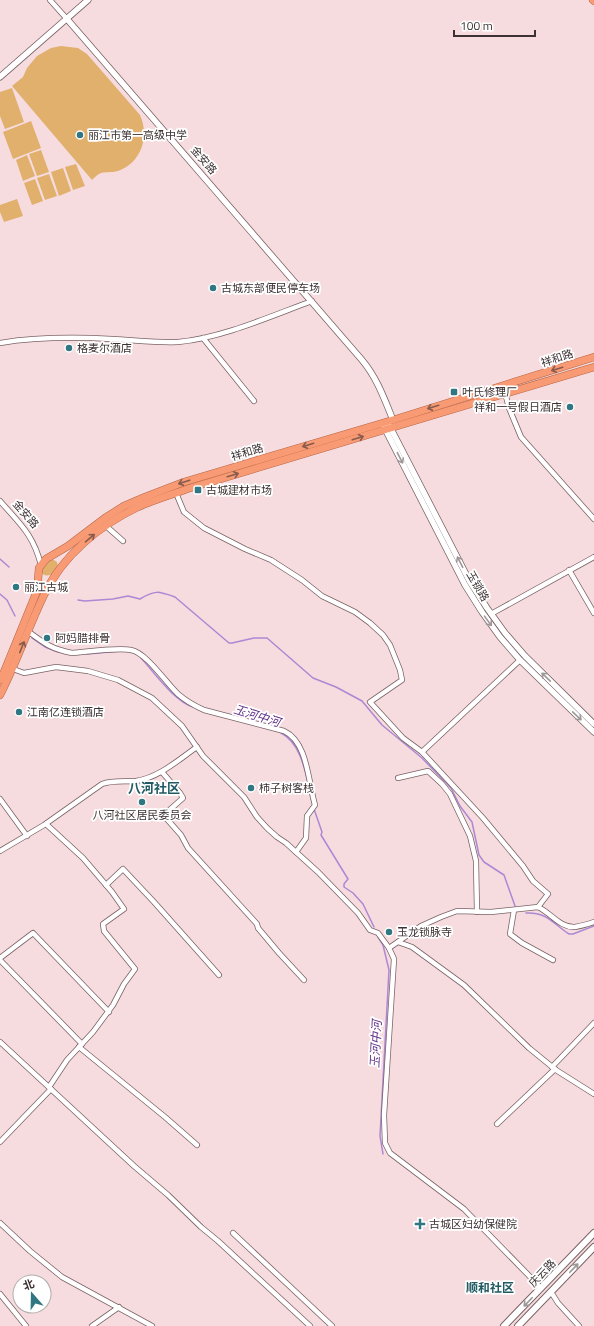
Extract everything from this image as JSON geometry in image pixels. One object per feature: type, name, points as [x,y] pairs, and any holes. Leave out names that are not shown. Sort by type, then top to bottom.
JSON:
[{"type":"highway","name":"祥和路","points":[[0,695],[13,669],[44,594],[64,565],[83,544],[106,526],[138,508],[176,493],[594,357]]},
{"type":"highway","name":"祥和路","points":[[41,564],[105,518],[124,506],[150,494],[192,480],[594,367]]},
{"type":"highway","points":[[54,555],[60,558],[64,565]]},
{"type":"highway","points":[[0,680],[38,591],[39,568],[41,564]]},
{"type":"highway","points":[[39,578],[44,582],[52,582]]},
{"type":"main road","name":"庆云路","points":[[504,1326],[594,1233]]},
{"type":"main road","name":"庆云路","points":[[518,1326],[594,1247]]},
{"type":"street","points":[[50,0],[67,18]]},
{"type":"street","points":[[0,78],[87,0]]},
{"type":"street","name":"金安路","points":[[67,18],[312,301],[372,373],[379,386],[388,424]]},
{"type":"street","points":[[0,343],[21,340],[67,338],[105,338],[169,342],[203,338],[222,333],[312,301]]},
{"type":"street","points":[[203,338],[254,401]]},
{"type":"street","points":[[505,393],[509,408],[521,437],[594,519]]},
{"type":"street","name":"玉锁路","points":[[388,424],[470,582],[491,614],[525,656],[594,724]]},
{"type":"street","name":"玉锁路","points":[[388,424],[465,585],[491,624],[520,660],[594,732]]},
{"type":"street","points":[[176,493],[184,512],[204,528],[245,549],[271,560],[302,580],[322,596],[363,617],[380,632],[390,645],[402,680],[370,702],[403,738],[422,752],[483,818],[523,866],[533,881],[548,894],[538,908]]},
{"type":"street","name":"金安路","points":[[0,501],[29,534],[36,547],[41,564]]},
{"type":"street","points":[[106,526],[123,540]]},
{"type":"street","points":[[491,614],[594,557]]},
{"type":"street","points":[[569,570],[594,613]]},
{"type":"street","points":[[29,632],[46,645],[66,652],[72,653],[125,649],[134,650],[144,657],[178,694],[194,706],[284,731],[294,738],[302,753],[315,805],[307,816],[306,838],[296,852]]},
{"type":"street","points":[[422,752],[520,660]]},
{"type":"street","points":[[13,669],[24,673],[56,667],[88,671],[118,680],[152,698],[182,726],[202,756],[244,797],[257,817],[267,828],[296,852],[346,900],[358,913],[370,930],[378,933],[389,948],[394,959],[384,1115],[386,1146],[390,1153],[464,1209],[541,1288]]},
{"type":"street","points":[[0,851],[46,824],[102,784],[136,781],[162,772],[197,747]]},
{"type":"street","points":[[398,778],[428,771],[450,794],[473,844],[476,861],[477,912]]},
{"type":"street","points":[[162,772],[183,798],[165,814],[166,818],[179,832],[188,848],[257,924],[258,928],[304,980]]},
{"type":"street","points":[[0,799],[27,836]]},
{"type":"street","points":[[0,1142],[50,1088],[66,1060],[93,1032],[109,1012],[117,1000],[124,984],[135,969],[103,930],[103,924],[124,909],[83,858],[46,824]]},
{"type":"street","points":[[106,885],[123,869],[219,975]]},
{"type":"street","points":[[389,948],[421,926],[457,911],[477,912],[538,908],[544,910],[566,926],[576,927],[594,922]]},
{"type":"street","points":[[514,910],[510,934],[522,943],[553,960]]},
{"type":"street","points":[[109,1012],[33,933],[0,959],[81,1045],[197,1145]]},
{"type":"street","points":[[398,942],[412,947],[464,985],[508,1029],[554,1068],[594,1094]]},
{"type":"street","points":[[497,1124],[554,1068],[594,1023]]},
{"type":"street","points":[[0,1042],[310,1326]]},
{"type":"street","points":[[0,1223],[30,1251],[62,1276],[152,1326]]},
{"type":"street","points":[[234,1233],[332,1326]]},
{"type":"street","points":[[551,1292],[558,1303],[579,1326]]},
{"type":"street","points":[[0,1294],[26,1326]]},
{"type":"street","points":[[92,1326],[119,1308]]},
{"type":"shaded area","points":[[61,46],[78,48],[87,54],[140,115],[143,123],[144,132],[141,148],[138,156],[133,162],[118,171],[101,173],[92,180],[12,86],[23,77],[27,68],[37,56],[51,48]]},
{"type":"shaded area","points":[[12,88],[24,122],[5,129],[0,116],[0,92]]},
{"type":"shaded area","points":[[31,121],[41,148],[13,159],[3,132]]},
{"type":"shaded area","points":[[41,150],[49,172],[37,176],[29,154]]},
{"type":"shaded area","points":[[27,155],[35,176],[23,181],[16,160]]},
{"type":"shaded area","points":[[76,164],[85,186],[73,190],[65,167]]},
{"type":"shaded area","points":[[63,168],[71,191],[59,196],[51,172]]},
{"type":"shaded area","points":[[49,174],[57,196],[45,200],[37,178]]},
{"type":"shaded area","points":[[35,179],[43,201],[32,205],[24,183]]},
{"type":"shaded area","points":[[17,199],[23,216],[4,222],[0,212],[0,205]]},
{"type":"shaded area","points":[[51,560],[57,562],[58,566],[51,575],[44,575],[41,572],[42,568]]},
{"type":"waterway","points":[[0,559],[9,567]]},
{"type":"waterway","points":[[78,600],[113,599],[128,596],[140,599],[157,592],[175,597],[229,643],[254,638],[267,638],[313,678],[336,687],[362,701],[382,725],[422,758],[451,788],[460,806],[472,822],[479,855],[484,862],[504,875],[515,906]]},
{"type":"waterway","name":"玉河中河","points":[[0,594],[7,600],[15,616]]},
{"type":"waterway","name":"玉河中河","points":[[32,638],[45,647],[58,652]]},
{"type":"waterway","name":"玉河中河","points":[[87,654],[120,651]]},
{"type":"waterway","name":"玉河中河","points":[[141,658],[172,693],[186,704],[193,707]]},
{"type":"waterway","name":"玉河中河","points":[[281,733],[289,738],[300,755],[313,805]]},
{"type":"waterway","name":"玉河中河","points":[[314,809],[322,832],[321,835],[348,879],[344,884],[344,887],[353,893],[363,904],[374,927]]},
{"type":"waterway","points":[[526,913],[544,916],[569,934],[573,934],[594,926]]},
{"type":"waterway","name":"玉河中河","points":[[378,937],[383,945],[389,970],[380,1136],[383,1154]]},
{"type":"place","name":"丽江市第一高级中学","points":[[80,135]]},
{"type":"place","name":"古城东部便民停车场","points":[[213,288]]},
{"type":"place","name":"格麦尔酒店","points":[[69,348]]},
{"type":"place","name":"叶氏修理厂","points":[[454,392]]},
{"type":"place","name":"祥和一号假日酒店","points":[[570,407]]},
{"type":"place","name":"古城建材市场","points":[[198,490]]},
{"type":"place","name":"丽江古城","points":[[16,587]]},
{"type":"place","name":"阿妈腊排骨","points":[[47,638]]},
{"type":"place","name":"江南亿连锁酒店","points":[[19,712]]},
{"type":"place","name":"柿子树客栈","points":[[251,788]]},
{"type":"place","name":"八河社区居民委员会","points":[[142,802]]},
{"type":"place","name":"玉龙锁脉寺","points":[[389,932]]},
{"type":"place","name":"古城区妇幼保健院","points":[[420,1224]]},
{"type":"district","name":"八河社区","points":[[154,788]]},
{"type":"district","name":"顺和社区","points":[[490,1288]]}]
